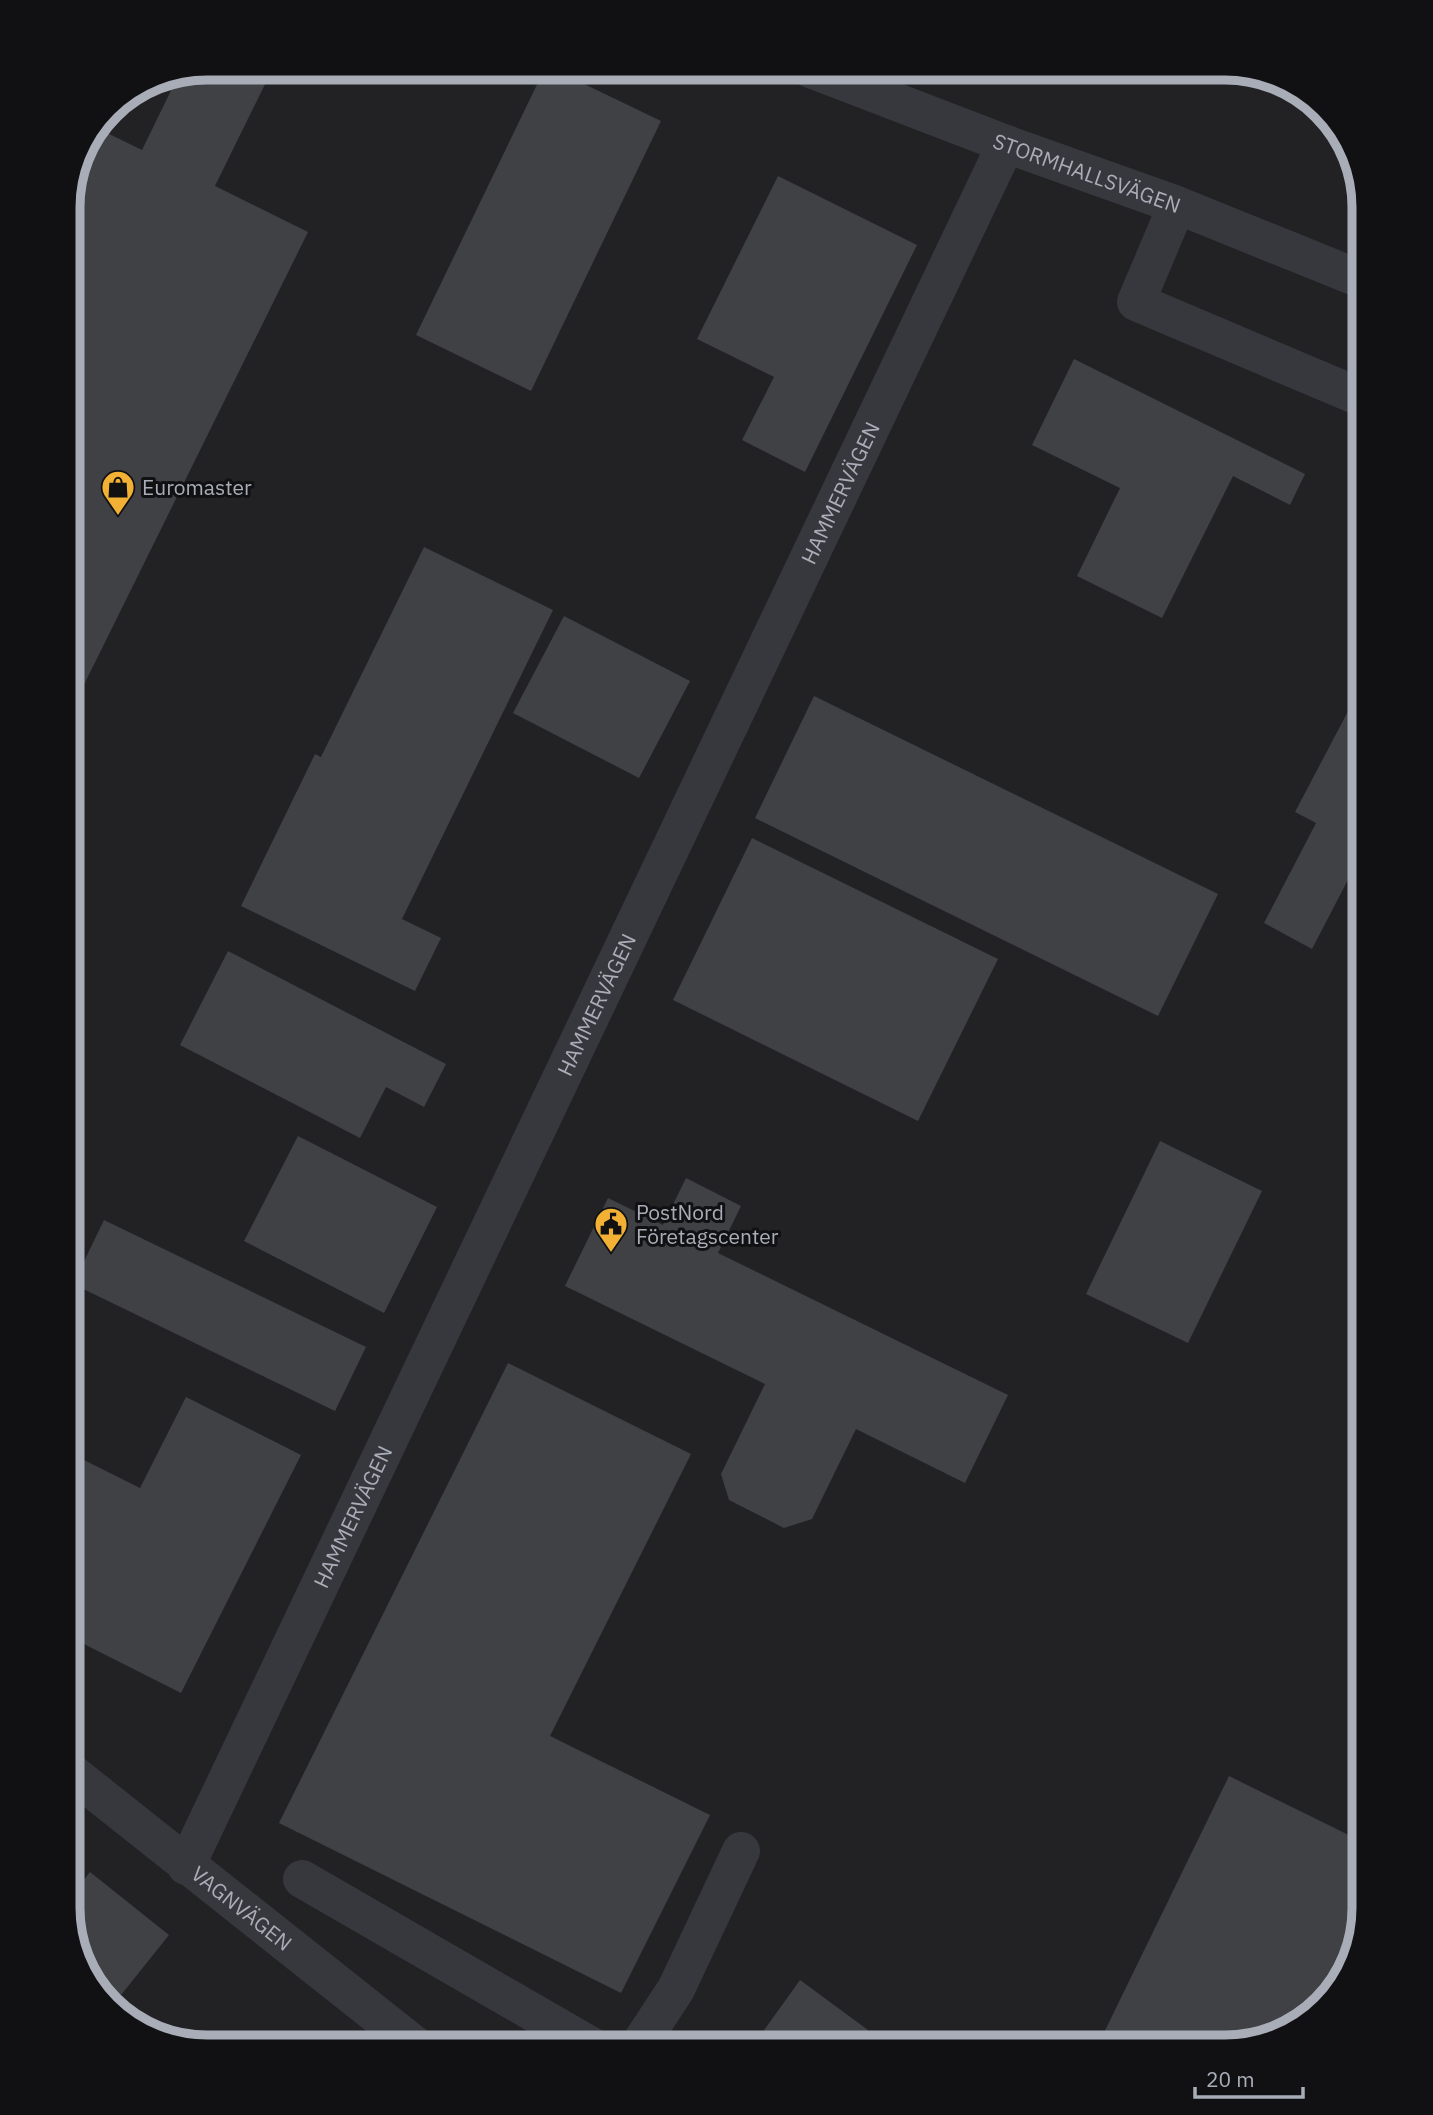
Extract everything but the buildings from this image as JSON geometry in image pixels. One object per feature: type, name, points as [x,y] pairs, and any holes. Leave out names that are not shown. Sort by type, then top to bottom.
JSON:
[{"type":"street","name":"STORMHALLSVÄGEN","points":[[842,81],[1006,144],[1177,205],[1352,276]]},
{"type":"street","name":"HAMMERVÄGEN","points":[[186,1866],[1006,144]]},
{"type":"street","points":[[1177,205],[1136,302],[1352,393]]},
{"type":"street","name":"VAGNVÄGEN","points":[[80,1780],[186,1866],[403,2034]]},
{"type":"street","points":[[646,2034],[676,1989],[741,1851]]},
{"type":"street","points":[[302,1879],[571,2034]]},
{"type":"shaded area","points":[[199,81],[1234,81],[1266,87],[1296,102],[1315,118],[1335,144],[1348,175],[1352,208],[1352,1907],[1348,1940],[1335,1971],[1315,1997],[1289,2017],[1258,2030],[1225,2035],[199,2034],[167,2028],[137,2013],[118,1997],[98,1971],[85,1940],[80,1907],[81,199],[90,159],[102,137],[118,118],[137,102],[159,90]]},
{"type":"place","name":"Euromaster","points":[[118,517]]},
{"type":"place","name":"PostNord Företagscenter","points":[[611,1254]]}]
